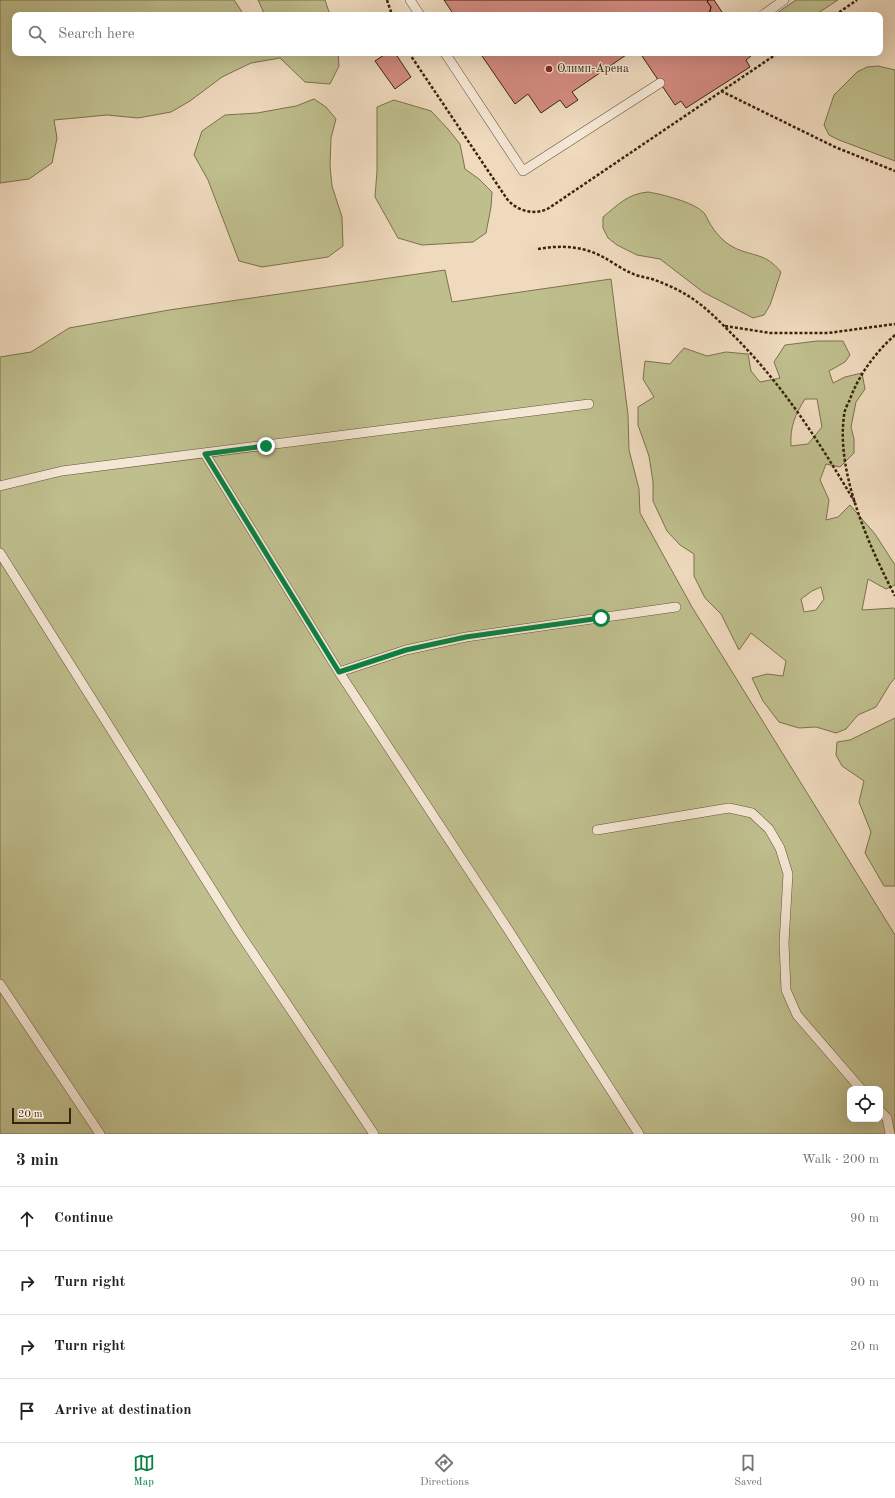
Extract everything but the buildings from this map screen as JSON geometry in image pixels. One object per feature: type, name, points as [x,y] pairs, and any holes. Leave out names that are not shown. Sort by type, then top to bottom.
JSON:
[{"type":"lane","points":[[410,0],[418,12]]},
{"type":"lane","points":[[767,12],[784,0]]},
{"type":"lane","points":[[447,56],[523,171],[660,83]]},
{"type":"lane","points":[[0,486],[62,471],[589,404]]},
{"type":"lane","points":[[205,454],[339,672],[509,930],[639,1134]]},
{"type":"lane","points":[[0,554],[238,931],[374,1134]]},
{"type":"lane","points":[[339,672],[406,650],[466,637],[676,607]]},
{"type":"lane","points":[[597,830],[729,808],[752,813],[769,829],[780,848],[788,874],[784,942],[786,990],[797,1015],[858,1086]]},
{"type":"lane","points":[[0,984],[100,1134]]},
{"type":"lane","points":[[883,1113],[887,1118],[890,1134]]},
{"type":"path","points":[[387,0],[391,12]]},
{"type":"path","points":[[839,12],[857,0]]},
{"type":"path","points":[[774,56],[721,91],[835,147],[895,171]]},
{"type":"path","points":[[538,248],[561,247],[590,251],[629,272],[672,286],[707,309],[767,371],[803,418],[856,504]]},
{"type":"path","points":[[724,326],[770,333],[828,333],[895,324]]},
{"type":"path","points":[[895,335],[873,357],[862,372],[853,390],[844,415],[843,434],[845,458],[856,504],[872,551],[895,596]]},
{"type":"shaded area","points":[[0,0],[234,0],[242,12],[12,12],[12,56],[338,56],[339,66],[330,84],[305,82],[280,58],[251,63],[222,77],[190,101],[171,112],[138,118],[107,115],[54,120],[57,138],[52,163],[29,179],[0,183]]},
{"type":"shaded area","points":[[258,0],[325,0],[329,12],[264,12]]},
{"type":"shaded area","points":[[796,0],[838,0],[820,12],[778,12]]},
{"type":"shaded area","points":[[878,66],[895,70],[895,161],[829,135],[824,125],[834,95],[857,72],[867,67]]},
{"type":"shaded area","points":[[314,99],[326,107],[336,119],[331,138],[330,166],[332,186],[342,217],[343,246],[328,257],[262,267],[239,261],[208,180],[194,155],[202,131],[225,115],[257,113],[296,106]]},
{"type":"shaded area","points":[[394,100],[431,111],[460,144],[465,169],[479,179],[492,192],[486,233],[473,242],[422,245],[398,238],[375,197],[377,171],[377,107]]},
{"type":"shaded area","points":[[648,192],[677,199],[698,208],[706,215],[709,222],[725,242],[740,250],[764,258],[781,272],[770,305],[764,315],[753,318],[703,292],[660,259],[637,255],[617,245],[608,238],[603,228],[603,217],[618,204],[628,198]]},
{"type":"shaded area","points":[[445,270],[452,302],[611,279],[628,415],[629,450],[639,489],[640,513],[692,607],[895,935],[895,1134],[0,1134],[0,357],[31,352],[69,328],[169,310]]},
{"type":"shaded area","points":[[817,341],[843,341],[850,355],[845,362],[829,371],[833,383],[845,377],[862,373],[865,389],[856,402],[851,427],[854,439],[854,453],[840,467],[826,464],[820,480],[829,500],[826,520],[838,517],[850,505],[875,534],[895,565],[895,585],[886,589],[868,579],[862,610],[894,608],[895,610],[895,678],[876,707],[858,715],[846,729],[836,733],[816,727],[799,728],[779,722],[763,701],[752,678],[767,674],[783,676],[786,661],[751,633],[739,650],[721,614],[705,598],[694,576],[694,554],[680,545],[667,531],[653,501],[653,482],[649,456],[638,425],[638,407],[654,397],[643,379],[645,361],[670,364],[684,348],[707,356],[726,352],[748,354],[751,371],[760,382],[780,378],[774,362],[785,345]],"holes":[[[805,399],[817,399],[822,427],[808,444],[791,446],[791,432],[794,421],[798,410]],[[821,587],[824,599],[816,610],[804,612],[801,599],[812,591]]]},
{"type":"shaded area","points":[[895,718],[895,886],[884,886],[865,853],[871,832],[859,802],[864,781],[842,766],[836,755],[837,742],[850,740]]},
{"type":"place","name":"Олимп-Арена","points":[[549,69]]},
{"type":"route","points":[[266,446],[205,454],[339,672],[406,650],[466,637],[601,618]]}]
